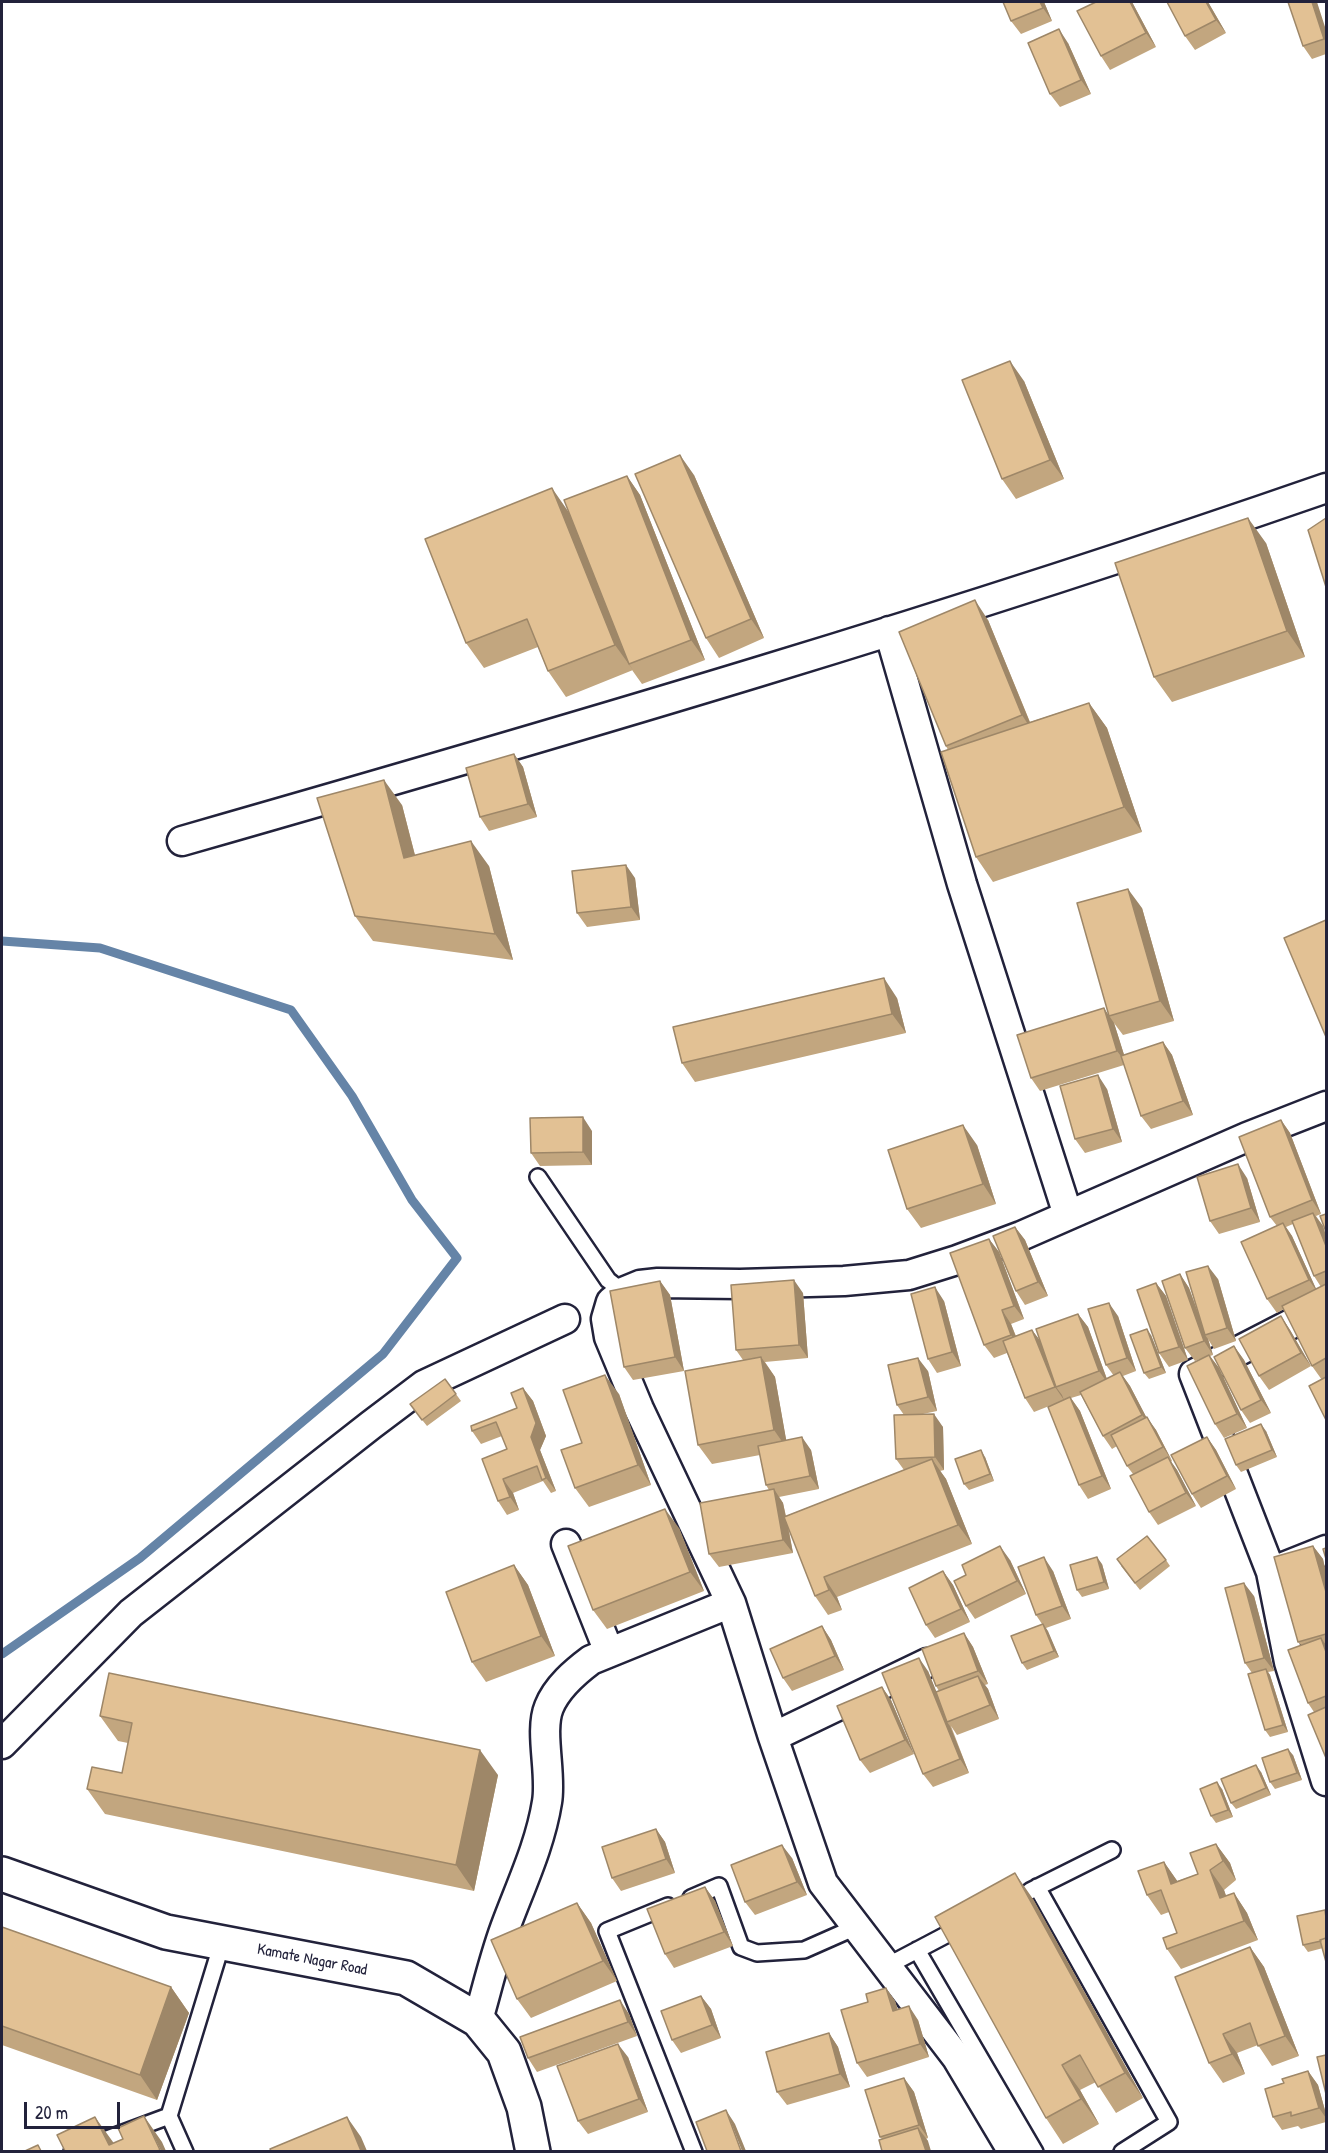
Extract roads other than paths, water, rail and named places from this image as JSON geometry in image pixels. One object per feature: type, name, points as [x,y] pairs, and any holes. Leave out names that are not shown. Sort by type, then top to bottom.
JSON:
[{"type":"street","points":[[182,841],[547,736],[889,631],[1215,527],[1326,488]]},
{"type":"street","points":[[889,631],[962,884],[1068,1215]]},
{"type":"street","points":[[1013,2151],[957,2058],[823,1882],[773,1737],[731,1603],[639,1409],[609,1337],[606,1320],[608,1311],[611,1302],[623,1292],[640,1285],[844,1281],[909,1275],[957,1260],[1068,1215],[1247,1137],[1326,1106]]},
{"type":"street","points":[[1326,1306],[1194,1374],[1271,1572],[1289,1662],[1326,1781]]},
{"type":"street","points":[[2,1744],[131,1613],[380,1418],[424,1385],[565,1319]]},
{"type":"street","points":[[566,1544],[609,1652]]},
{"type":"street","points":[[1271,1572],[1326,1551]]},
{"type":"street","points":[[478,2020],[504,1930],[539,1835],[548,1801],[546,1721],[549,1707],[561,1687],[576,1671],[591,1660],[731,1603]]},
{"type":"street","points":[[773,1737],[927,1663]]},
{"type":"street","name":"Kamate Nagar Road","points":[[2,1874],[166,1932],[406,1978],[478,2020],[504,2052],[524,2107],[533,2151]]},
{"type":"lane","points":[[538,1177],[608,1280],[623,1292]]},
{"type":"lane","points":[[1017,1898],[1112,1850]]},
{"type":"lane","points":[[694,2151],[607,1931],[719,1887],[741,1947],[756,1953],[804,1950],[856,1927]]},
{"type":"lane","points":[[1037,1887],[1169,2122],[1122,2151]]},
{"type":"lane","points":[[887,1966],[977,1919]]},
{"type":"lane","points":[[185,2151],[169,2116],[222,1943]]},
{"type":"lane","points":[[917,1950],[1035,2151]]},
{"type":"lane","points":[[72,2151],[169,2116]]},
{"type":"waterway","points":[[2,941],[100,948],[291,1010],[352,1096],[412,1200],[457,1258],[383,1354],[140,1558],[2,1654]]}]
